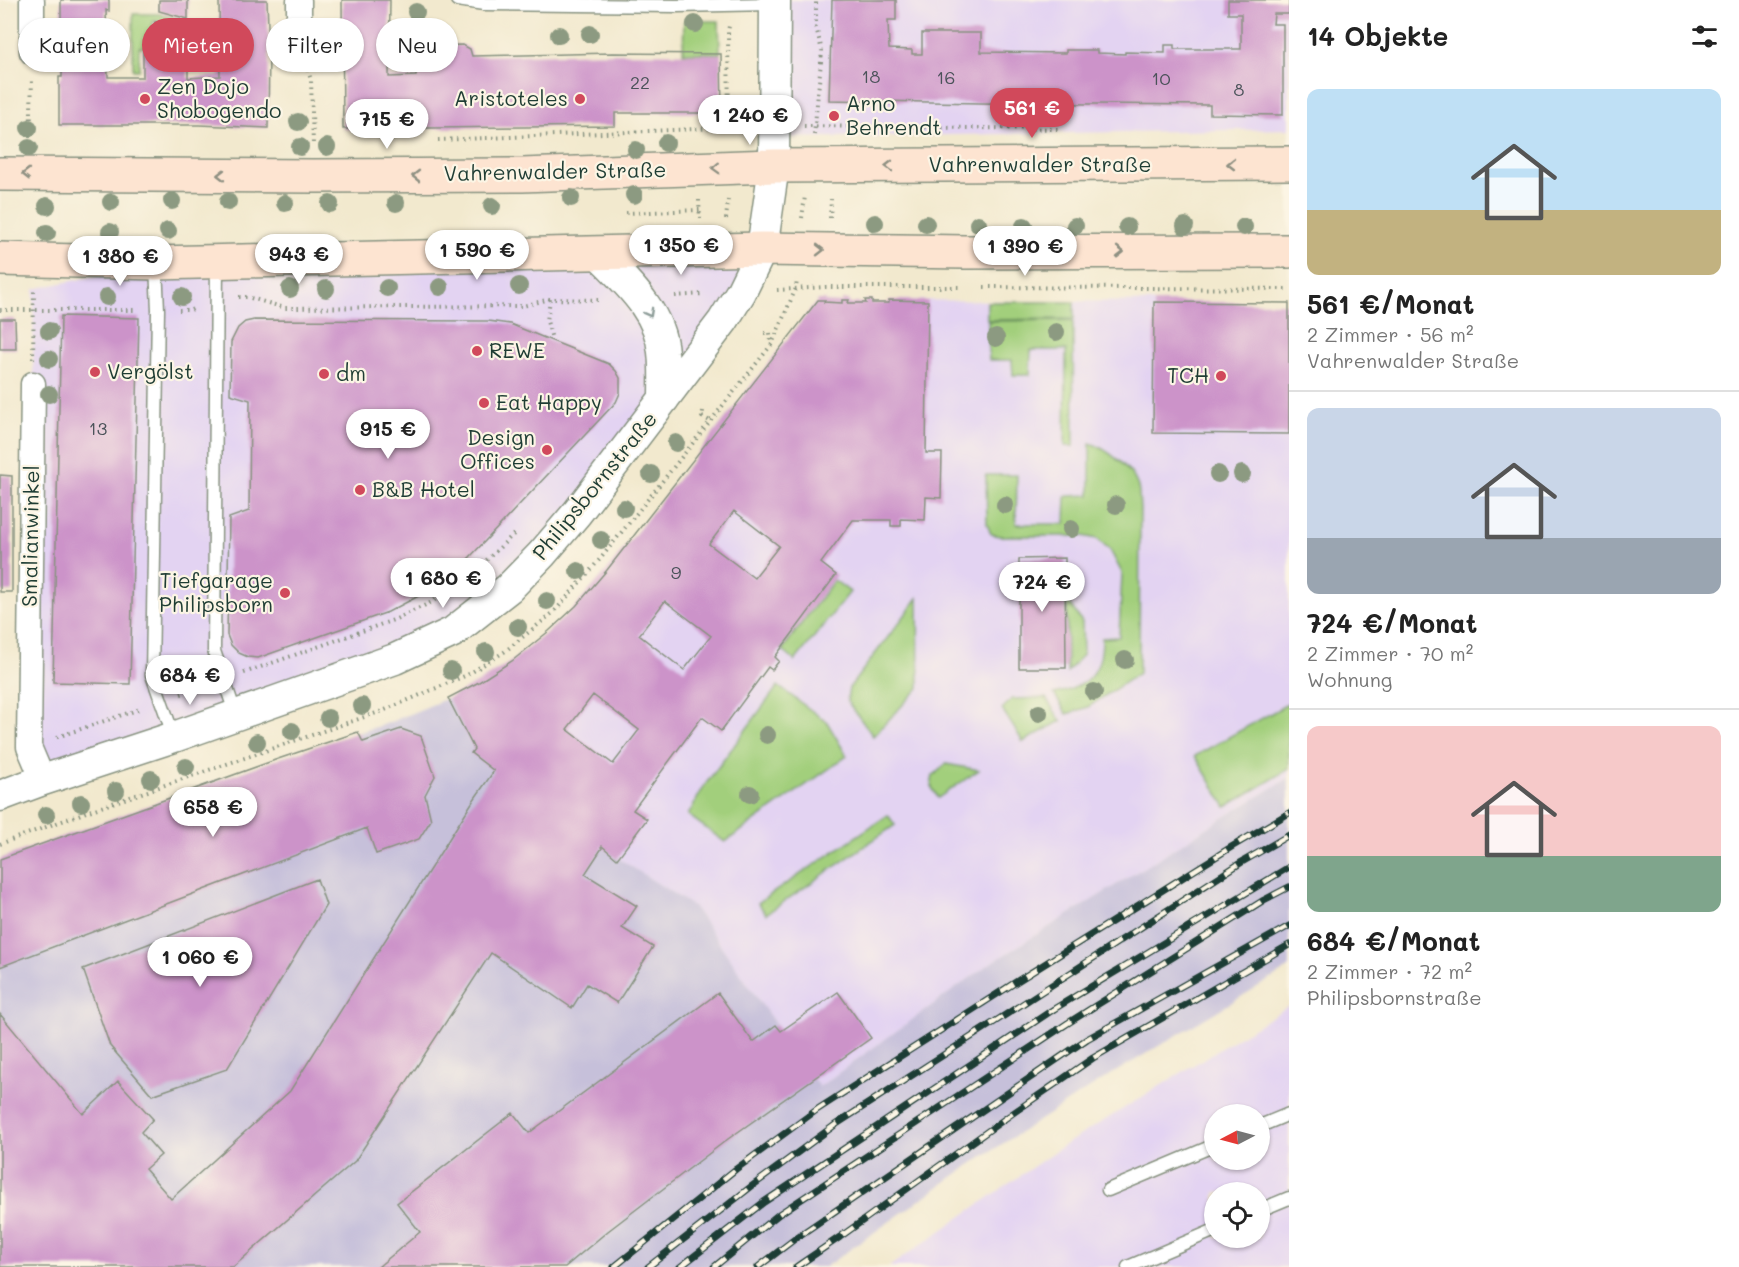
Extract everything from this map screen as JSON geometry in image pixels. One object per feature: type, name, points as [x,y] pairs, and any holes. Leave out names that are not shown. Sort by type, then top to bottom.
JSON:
[{"type":"main road","name":"Vahrenwalder Straße","points":[[0,174],[522,175],[774,166],[1289,163]]},
{"type":"main road","points":[[0,260],[156,262],[762,249],[989,252],[1289,251]]},
{"type":"street","points":[[32,0],[32,18]]},
{"type":"street","points":[[299,0],[299,18]]},
{"type":"street","name":"Philipsbornstraße","points":[[0,796],[395,658],[453,632],[509,588],[578,513],[723,321],[741,292],[762,249],[774,166],[775,2]]},
{"type":"street","points":[[598,253],[642,300],[660,335],[663,352],[664,399]]},
{"type":"street","name":"Smalianwinkel","points":[[33,384],[29,747],[43,780]]},
{"type":"lane","points":[[457,0],[484,4],[736,5],[775,2]]},
{"type":"lane","points":[[218,261],[214,651],[236,715]]},
{"type":"lane","points":[[156,262],[158,310],[152,675],[174,737]]},
{"type":"lane","points":[[1270,1122],[1289,1114]]},
{"type":"lane","points":[[1108,1190],[1204,1150]]},
{"type":"lane","points":[[1270,1206],[1289,1198]]},
{"type":"lane","points":[[1128,1267],[1204,1235]]},
{"type":"path","points":[[0,844],[89,811],[385,710],[467,675],[504,652],[554,612],[601,558],[772,344],[813,250],[821,166],[815,126],[822,51],[816,27],[816,0]]},
{"type":"path","points":[[729,128],[728,31],[736,5]]},
{"type":"path","points":[[20,144],[30,144],[32,72]]},
{"type":"path","points":[[308,72],[311,80],[313,145],[324,145]]},
{"type":"path","name":"Vahrenwalder Straße","points":[[429,141],[774,126],[1062,129]]},
{"type":"path","points":[[826,287],[813,250],[821,166],[837,126]]},
{"type":"path","points":[[698,168],[701,250],[699,294]]},
{"type":"path","points":[[626,213],[700,210]]},
{"type":"path","points":[[0,310],[191,310],[217,297],[246,297],[285,308],[524,306],[550,299],[598,299],[624,306],[658,297],[796,288],[966,287]]},
{"type":"path","points":[[978,287],[1289,289]]},
{"type":"path","points":[[33,289],[33,384]]},
{"type":"path","points":[[550,299],[547,321],[552,339]]},
{"type":"path","points":[[547,321],[552,330]]},
{"type":"path","points":[[764,333],[770,333],[772,344]]},
{"type":"path","points":[[703,411],[702,417],[710,421]]},
{"type":"path","points":[[29,747],[396,619],[432,602],[477,569],[518,531]]},
{"type":"shaded area","points":[[778,0],[1289,0],[1289,129],[780,138]]},
{"type":"shaded area","points":[[762,249],[577,513],[453,632],[43,780],[29,747],[34,289],[156,263]]},
{"type":"shaded area","points":[[818,300],[842,303],[842,300],[849,300],[849,303],[865,303],[865,300],[872,300],[873,303],[889,303],[889,300],[1289,303],[1289,778],[985,967],[819,1087],[694,907],[601,847],[471,753],[473,749],[448,698],[512,661],[576,606],[607,570]]},
{"type":"shaded area","points":[[448,698],[474,749],[471,753],[601,847],[694,907],[819,1087],[985,967],[1289,778],[1289,968],[1107,1077],[974,1162],[825,1267],[0,1267],[0,859],[278,759],[388,723]]},
{"type":"shaded area","points":[[1289,1006],[1289,1267],[889,1267],[1063,1146]]},
{"type":"green space","points":[[133,14],[159,14],[176,18],[142,18],[139,70],[133,70]]},
{"type":"green space","points":[[684,21],[719,21],[720,53],[683,53]]},
{"type":"green space","points":[[987,302],[1074,302],[1074,319],[987,320]]},
{"type":"green space","points":[[1073,320],[1074,446],[1065,446],[1066,350],[1031,350],[1030,375],[1013,375],[1012,360],[989,360],[988,321]]},
{"type":"green space","points":[[1090,443],[1103,449],[1124,465],[1134,478],[1139,490],[1139,673],[1088,707],[1067,714],[1054,694],[1085,682],[1096,669],[1102,638],[1119,637],[1122,573],[1110,550],[1097,539],[1083,536],[1000,536],[991,534],[987,524],[986,475],[1017,475],[1016,524],[1065,524],[1066,496],[1090,495]]},
{"type":"green space","points":[[834,580],[850,592],[795,661],[782,650]]},
{"type":"green space","points":[[918,598],[919,688],[873,736],[847,701],[849,688]]},
{"type":"green space","points":[[1067,600],[1082,622],[1083,655],[1067,672]]},
{"type":"green space","points":[[778,686],[827,722],[847,756],[725,842],[688,815],[705,785]]},
{"type":"green space","points":[[1046,698],[1061,721],[1023,742],[1002,709],[1012,699]]},
{"type":"green space","points":[[1289,703],[1289,769],[1226,807],[1195,756]]},
{"type":"green space","points":[[946,764],[979,770],[938,798],[931,786],[933,776]]},
{"type":"green space","points":[[888,815],[895,825],[766,914],[758,903]]},
{"type":"building","points":[[61,0],[109,0],[106,18],[61,18]]},
{"type":"building","points":[[159,0],[188,0],[188,18],[159,11]]},
{"type":"building","points":[[219,0],[267,0],[268,128],[199,125],[59,125],[59,77],[62,77],[62,72],[108,72],[108,77],[143,77],[143,72],[188,72],[188,78],[220,76],[220,72],[254,72],[254,18],[219,18]]},
{"type":"building","points":[[342,0],[390,0],[390,18],[376,18],[376,72],[389,72],[389,77],[416,76],[416,72],[458,72],[458,45],[470,49],[472,56],[613,53],[721,54],[722,113],[615,113],[615,126],[343,129],[343,72],[364,72],[364,18],[342,18]]},
{"type":"building","points":[[832,0],[896,0],[896,20],[888,20],[889,49],[912,50],[912,54],[922,54],[922,33],[981,33],[981,52],[1066,53],[1066,50],[1097,50],[1097,53],[1125,54],[1125,52],[1165,53],[1165,45],[1174,45],[1174,49],[1241,49],[1241,14],[1228,14],[1228,0],[1289,0],[1289,14],[1274,14],[1273,24],[1283,24],[1283,115],[1210,114],[1210,105],[829,100]]},
{"type":"building","points":[[818,300],[842,303],[842,300],[849,300],[848,303],[866,303],[865,300],[872,300],[872,303],[889,303],[889,300],[928,301],[926,453],[942,453],[941,498],[926,497],[925,520],[901,519],[901,526],[891,526],[891,520],[853,520],[821,563],[836,575],[775,657],[779,661],[772,670],[768,667],[721,731],[702,717],[633,810],[647,819],[617,859],[601,847],[585,874],[637,906],[622,928],[653,947],[617,1003],[587,984],[572,1008],[491,953],[355,1161],[233,1267],[0,1267],[0,1014],[83,1114],[118,1081],[153,1119],[141,1132],[161,1155],[145,1169],[171,1199],[290,1091],[494,771],[471,753],[474,749],[448,698],[512,661],[576,606],[607,570]],"holes":[[[734,511],[779,546],[754,578],[709,544]],[[665,601],[711,636],[684,670],[639,635]],[[593,695],[639,730],[613,764],[567,729]]]},
{"type":"building","name":"TCH","points":[[1154,302],[1289,303],[1289,434],[1153,433]]},
{"type":"building","points":[[61,316],[139,318],[130,684],[53,682]]},
{"type":"building","points":[[0,319],[15,319],[16,349],[0,349]]},
{"type":"building","points":[[254,320],[488,321],[510,324],[609,364],[620,378],[620,393],[616,402],[470,557],[430,590],[388,612],[258,658],[248,657],[239,653],[231,645],[227,635],[229,518],[249,511],[250,400],[230,394],[231,342],[238,328],[245,322]]},
{"type":"building","points":[[0,475],[12,476],[12,592],[0,592]]},
{"type":"building","points":[[1065,558],[1066,668],[1019,668],[1019,559]]},
{"type":"building","points":[[401,729],[421,736],[435,776],[425,795],[431,820],[419,839],[376,854],[367,828],[0,967],[0,859],[358,732],[363,742]]},
{"type":"building","points":[[317,879],[326,905],[227,1069],[152,1095],[110,1046],[83,969]]},
{"type":"building","points":[[838,992],[871,1038],[728,1139],[565,1267],[378,1267],[420,1232],[397,1203],[513,1113],[529,1133],[718,993],[753,1042],[776,1025],[781,1031]]},
{"type":"railway","points":[[614,1267],[736,1169],[818,1109],[1019,980],[1289,813]]},
{"type":"railway","points":[[648,1267],[835,1125],[1242,862],[1289,835]]},
{"type":"railway","points":[[680,1267],[764,1202],[1054,1009],[1289,867]]},
{"type":"railway","points":[[714,1267],[779,1214],[1068,1023],[1264,900],[1289,887]]},
{"type":"railway","points":[[758,1267],[800,1235],[1087,1039],[1289,926]]},
{"type":"railway","points":[[796,1267],[1093,1058],[1289,945]]},
{"type":"place","name":"Zen Dojo Shobogendo","points":[[145,99]]},
{"type":"place","name":"Aristoteles","points":[[580,99]]},
{"type":"place","name":"Arno Behrendt","points":[[834,116]]},
{"type":"place","name":"REWE","points":[[477,351]]},
{"type":"place","name":"Vergölst","points":[[95,372]]},
{"type":"place","name":"dm","points":[[324,374]]},
{"type":"place","name":"TCH","points":[[1221,376]]},
{"type":"place","name":"Eat Happy","points":[[484,403]]},
{"type":"place","name":"Design Offices","points":[[547,450]]},
{"type":"place","name":"B&B Hotel","points":[[360,490]]},
{"type":"place","name":"Tiefgarage Philipsborn","points":[[285,593]]}]
